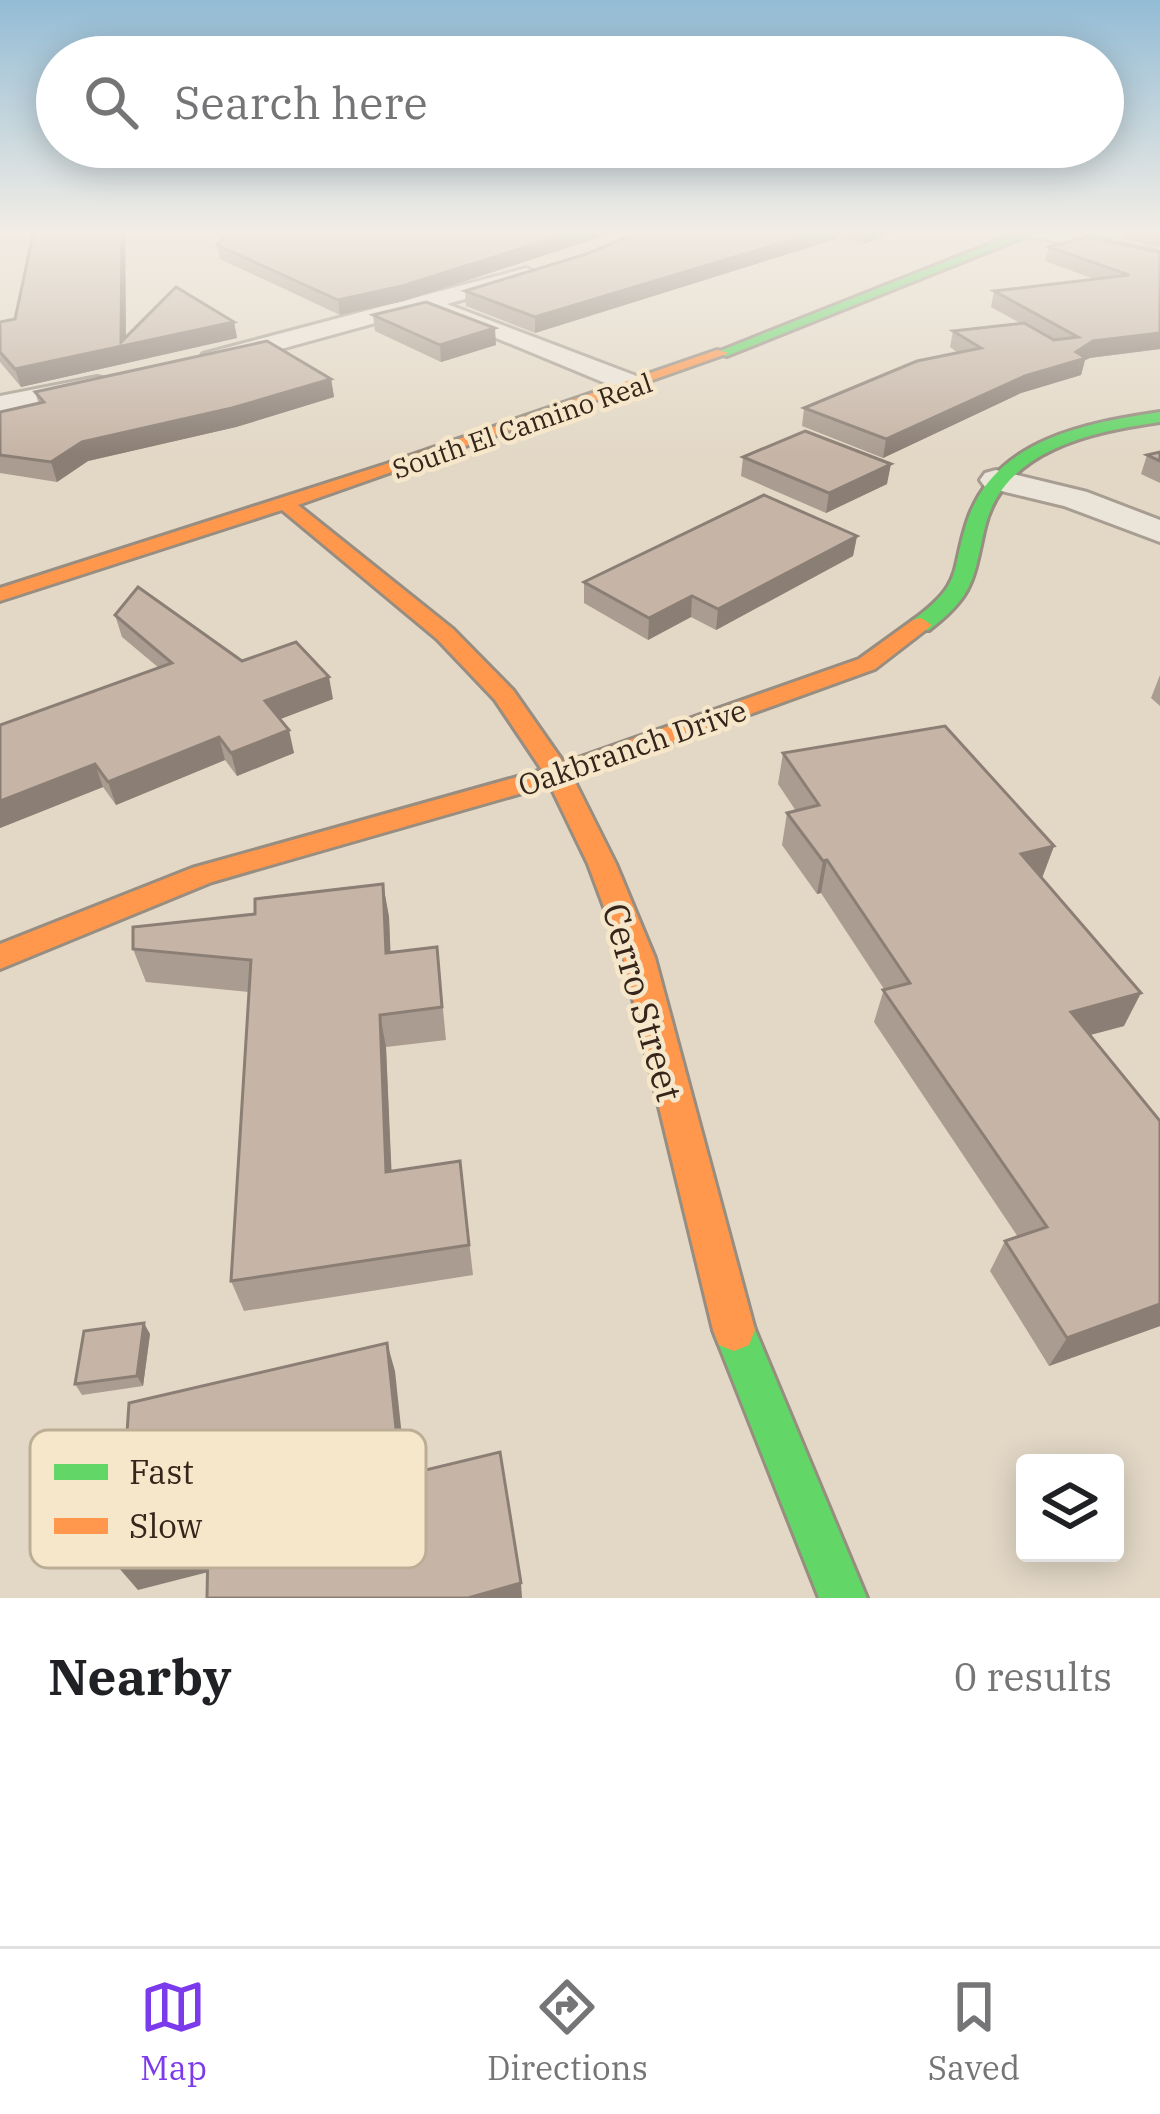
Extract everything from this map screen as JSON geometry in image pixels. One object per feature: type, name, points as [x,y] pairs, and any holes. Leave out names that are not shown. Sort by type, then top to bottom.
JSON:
[{"type":"street","points":[[196,364],[428,305],[637,386]]},
{"type":"street","name":"South El Camino Real","points":[[0,595],[637,386],[846,305]]},
{"type":"street","points":[[0,405],[131,378]]},
{"type":"street","points":[[996,480],[1026,452],[1122,422],[1160,417]]},
{"type":"street","points":[[996,480],[1075,499],[1160,532]]},
{"type":"street","name":"Oakbranch Drive","points":[[0,957],[202,875],[558,774],[867,664],[952,604],[970,574],[977,519],[996,480]]},
{"type":"street","name":"Cerro Street","points":[[286,504],[446,634],[504,695],[558,774],[602,864],[639,958],[728,1312],[843,1598]]},
{"type":"building","points":[[18,305],[121,305],[121,342],[158,305],[205,305],[234,322],[15,369],[0,352],[0,322],[15,319]]},
{"type":"building","points":[[433,305],[495,328],[440,345],[373,315]]},
{"type":"building","points":[[502,305],[576,305],[535,317]]},
{"type":"building","points":[[1019,305],[1160,305],[1160,333],[1093,341],[1076,352],[1086,358],[1025,376],[886,439],[804,408],[917,361],[981,348],[953,331],[1024,323],[1054,340],[1078,337]]},
{"type":"building","points":[[267,341],[331,379],[232,408],[82,442],[51,462],[0,455],[0,412],[44,402],[35,392]]},
{"type":"building","points":[[805,431],[891,464],[829,493],[743,457]]},
{"type":"building","points":[[764,495],[857,536],[718,609],[692,596],[649,618],[584,582]]},
{"type":"building","points":[[138,587],[242,661],[296,642],[329,677],[265,701],[289,730],[231,753],[219,737],[108,782],[95,764],[0,801],[0,725],[172,663],[115,615]]},
{"type":"building","points":[[945,726],[1054,846],[1021,854],[1141,993],[1071,1012],[1160,1121],[1160,1304],[1067,1338],[1005,1241],[1047,1227],[883,990],[910,983],[827,860],[823,861],[787,813],[819,805],[783,753]]},
{"type":"building","points":[[383,884],[386,953],[437,947],[442,1007],[380,1015],[386,1172],[460,1161],[469,1245],[231,1281],[251,960],[133,949],[133,927],[255,914],[255,899]]},
{"type":"building","points":[[144,1323],[137,1376],[75,1384],[84,1331]]},
{"type":"building","points":[[387,1343],[396,1430],[127,1430],[129,1403]]},
{"type":"building","points":[[500,1452],[521,1583],[468,1598],[207,1598],[208,1568],[426,1568],[426,1470]]},
{"type":"traffic: fast","points":[[722,353],[846,305]]},
{"type":"traffic: fast","points":[[921,625],[950,602],[964,582],[976,524],[986,497],[1002,475],[1049,444],[1076,434],[1160,417]]},
{"type":"traffic: fast","points":[[734,1330],[843,1598]]},
{"type":"traffic: slow","points":[[0,595],[392,468],[722,353]]},
{"type":"traffic: slow","points":[[286,504],[445,634],[504,695],[558,774],[602,864],[639,958],[734,1330]]},
{"type":"traffic: slow","points":[[0,957],[202,875],[558,774],[867,664],[921,625]]}]
